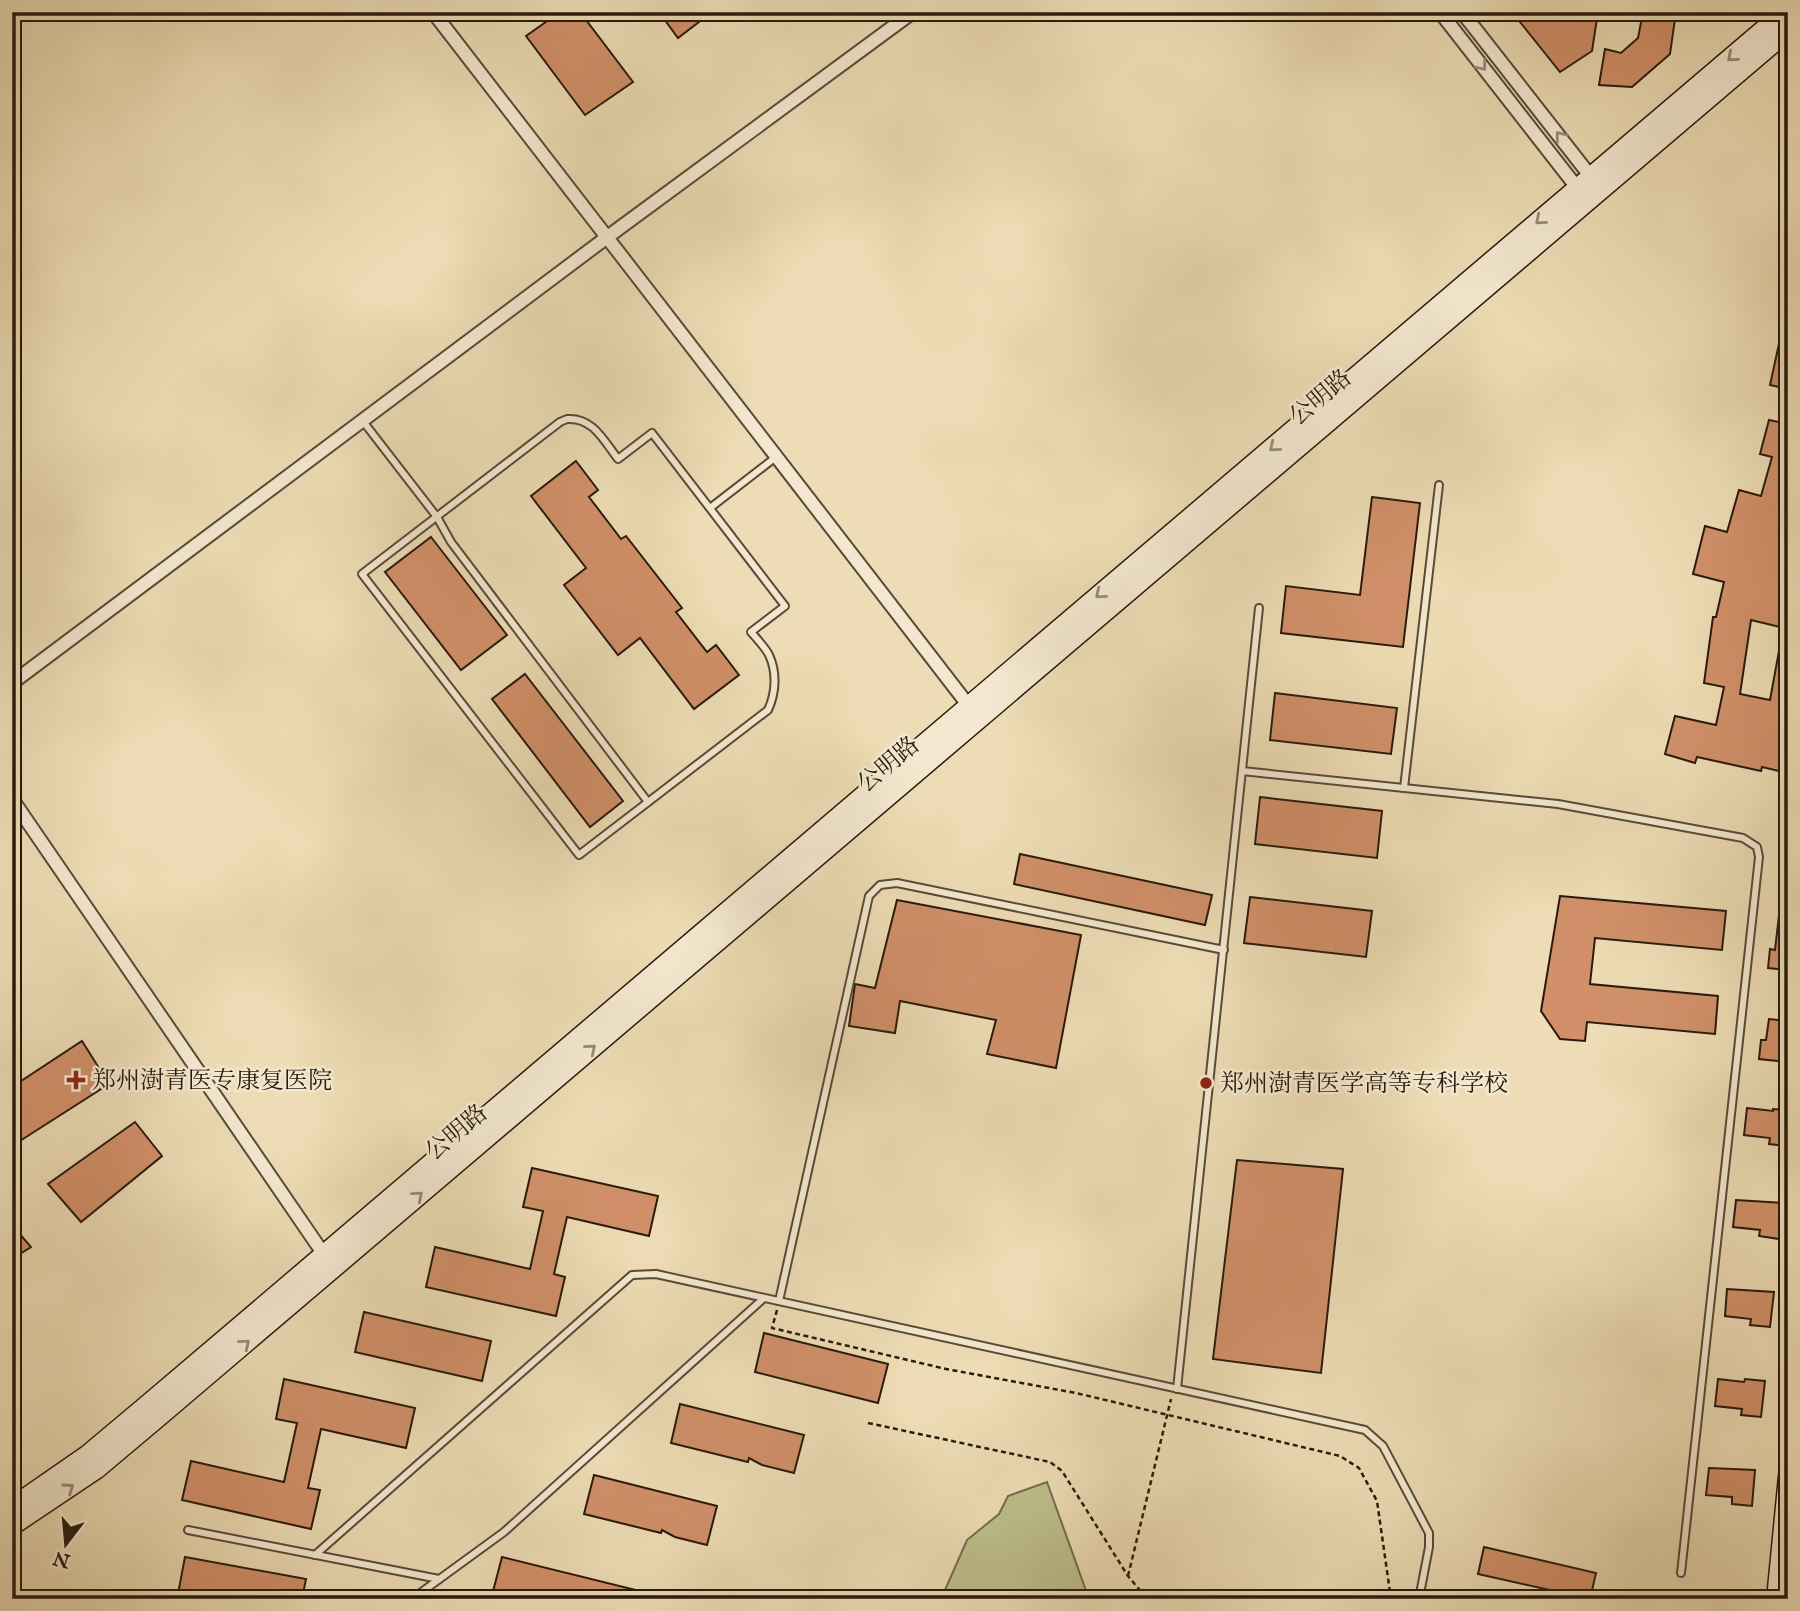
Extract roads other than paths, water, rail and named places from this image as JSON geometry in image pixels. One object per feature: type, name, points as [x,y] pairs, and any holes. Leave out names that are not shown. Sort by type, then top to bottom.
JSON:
[{"type":"street","points":[[433,12],[973,712]]},
{"type":"street","points":[[12,683],[606,238],[913,12]]},
{"type":"street","points":[[1440,12],[1590,189]]},
{"type":"street","points":[[1462,12],[1590,189]]},
{"type":"street","name":"公明路","points":[[1590,189],[1784,12]]},
{"type":"street","name":"公明路","points":[[12,1526],[97,1469],[329,1261],[973,712],[1590,189],[1788,31]]},
{"type":"street","points":[[12,799],[329,1261]]},
{"type":"street","name":"公明路","points":[[12,1507],[87,1455],[329,1261]]},
{"type":"street","points":[[1776,1599],[1788,1476]]},
{"type":"lane","points":[[574,419],[592,425],[618,458],[652,433],[710,508],[785,606],[751,632],[769,654],[775,677],[773,699],[768,710],[579,855],[362,573],[560,422],[574,419]]},
{"type":"lane","points":[[362,420],[648,802]]},
{"type":"lane","points":[[710,508],[776,457]]},
{"type":"lane","points":[[1404,788],[1439,485]]},
{"type":"lane","points":[[1175,1389],[1259,608]]},
{"type":"lane","points":[[1242,771],[1558,804],[1743,838],[1757,847],[1758,871],[1681,1573]]},
{"type":"lane","points":[[779,1301],[869,896],[880,885],[897,883],[1224,950]]},
{"type":"lane","points":[[316,1555],[632,1275],[656,1274],[1365,1430],[1383,1446],[1429,1533],[1419,1599]]},
{"type":"lane","points":[[412,1599],[504,1532],[764,1298]]},
{"type":"lane","points":[[188,1530],[439,1579]]},
{"type":"place","name":"郑州澍青医专康复医院","points":[[76,1080]]},
{"type":"place","name":"郑州澍青医学高等专科学校","points":[[1206,1083]]}]
